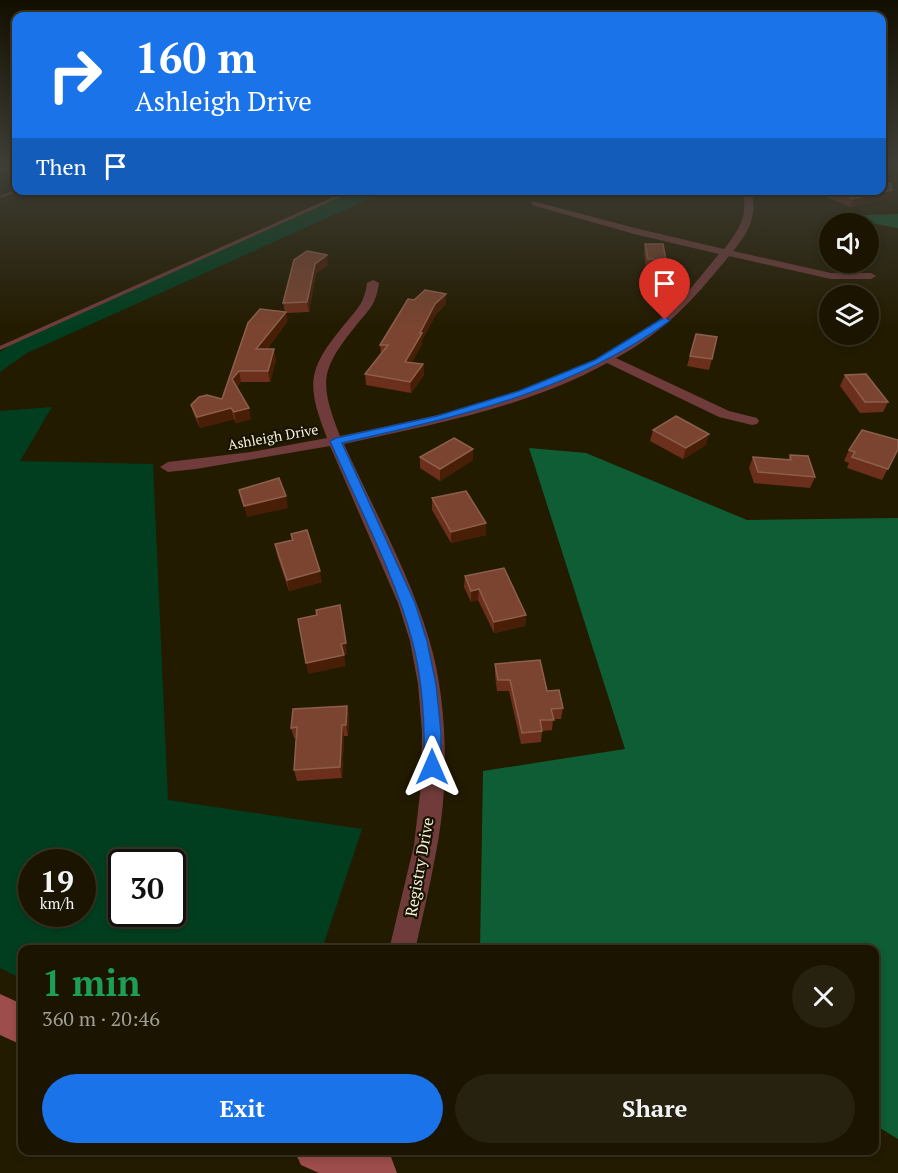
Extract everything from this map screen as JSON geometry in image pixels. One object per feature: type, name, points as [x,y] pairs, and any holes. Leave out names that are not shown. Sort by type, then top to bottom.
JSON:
[{"type":"street","points":[[590,219],[637,232],[831,276],[871,276]]},
{"type":"street","name":"Ashleigh Drive","points":[[168,467],[255,457],[439,418],[491,404],[567,376],[633,343],[675,312],[726,252],[749,219]]},
{"type":"street","name":"Registry Drive","points":[[373,283],[372,300],[338,338],[322,365],[319,394],[322,408],[336,441],[408,603],[420,641],[429,684],[433,732],[432,785],[426,845],[403,945]]},
{"type":"street","points":[[606,358],[724,414],[752,421]]},
{"type":"street","points":[[0,1014],[18,1022]]},
{"type":"lane","points":[[0,348],[290,219]]},
{"type":"green space","points":[[288,219],[325,219],[27,353],[0,372],[0,352],[13,343]]},
{"type":"green space","points":[[879,219],[898,219],[898,228],[879,225]]},
{"type":"green space","points":[[52,407],[20,461],[153,464],[168,800],[362,829],[323,945],[18,945],[18,977],[0,968],[0,411]]},
{"type":"green space","points":[[529,448],[586,453],[747,520],[898,518],[898,1139],[879,1127],[879,945],[480,945],[483,771],[625,749]]},
{"type":"building","points":[[645,244],[663,244],[666,260],[648,259]]},
{"type":"building","points":[[307,251],[327,255],[315,264],[307,302],[283,303],[294,260]]},
{"type":"building","points":[[425,290],[446,294],[435,304],[405,362],[423,364],[410,382],[365,374],[388,345],[380,345],[408,299],[414,300]]},
{"type":"building","points":[[260,309],[286,312],[256,349],[274,349],[268,371],[239,371],[232,379],[249,408],[234,412],[231,408],[197,417],[191,405],[199,397],[207,395],[222,399],[248,323]]},
{"type":"building","points":[[696,334],[717,337],[712,359],[690,356]]},
{"type":"building","points":[[866,374],[888,402],[865,402],[845,375]]},
{"type":"building","points":[[676,416],[709,434],[686,448],[653,430]]},
{"type":"building","points":[[862,430],[898,440],[898,449],[888,469],[852,457],[855,452],[849,450]]},
{"type":"building","points":[[454,438],[473,449],[440,469],[420,457]]},
{"type":"building","points":[[790,455],[808,456],[815,477],[758,472],[753,457],[791,460]]},
{"type":"building","points":[[279,478],[286,496],[244,506],[239,490]]},
{"type":"building","points":[[466,491],[486,523],[451,532],[432,498]]},
{"type":"building","points":[[307,530],[320,571],[287,580],[275,544],[293,540],[291,534]]},
{"type":"building","points":[[504,568],[526,615],[494,622],[479,589],[471,591],[465,576]]},
{"type":"building","points":[[340,605],[346,643],[341,644],[344,655],[306,663],[298,619],[317,615],[316,610]]},
{"type":"building","points":[[540,660],[547,691],[559,690],[563,708],[551,709],[554,720],[540,720],[542,731],[522,733],[510,680],[498,680],[495,664]]},
{"type":"building","points":[[347,706],[346,725],[342,725],[340,767],[294,770],[297,727],[291,728],[293,709]]},
{"type":"route","points":[[432,767],[433,732],[429,684],[420,641],[408,603],[336,441],[439,418],[522,394],[599,362],[633,343],[665,320]]}]
